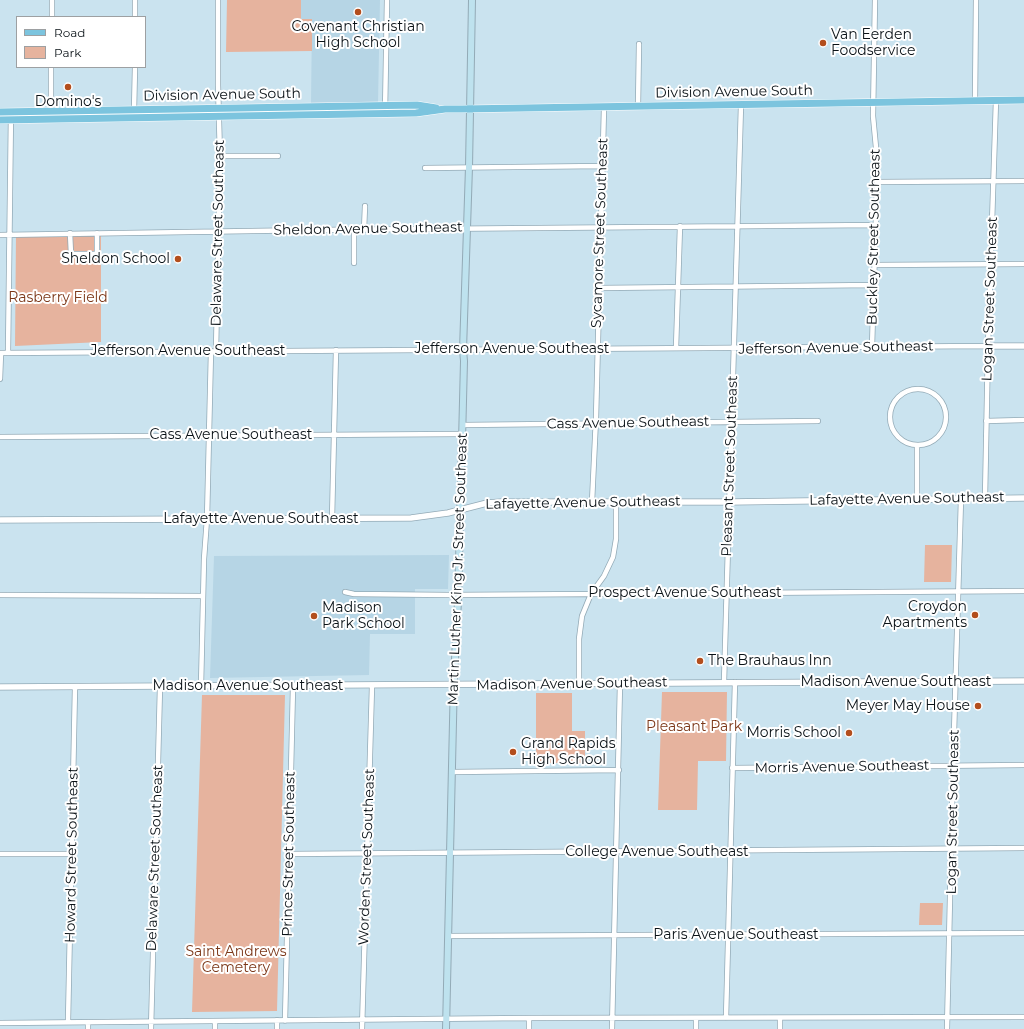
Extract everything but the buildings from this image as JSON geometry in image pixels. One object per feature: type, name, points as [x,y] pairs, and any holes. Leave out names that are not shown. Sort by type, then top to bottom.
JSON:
[{"type":"main road","name":"Martin Luther King Jr. Street Southeast","points":[[446,1029],[454,685],[463,425],[463,350],[469,167],[472,0]]},
{"type":"main road","name":"Division Avenue South","points":[[0,120],[11,116],[51,115],[134,109],[386,109],[416,113],[445,109],[604,108],[638,106],[1024,100]]},
{"type":"main road","name":"Division Avenue South","points":[[51,115],[134,118],[386,109]]},
{"type":"main road","name":"Division Avenue South","points":[[0,112],[11,116]]},
{"type":"street","points":[[52,0],[52,16]]},
{"type":"street","points":[[135,0],[135,16]]},
{"type":"street","name":"Delaware Street Southeast","points":[[201,686],[204,559],[207,519],[208,436],[214,351],[220,156],[218,0]]},
{"type":"street","points":[[386,109],[387,0]]},
{"type":"street","name":"Buckley Street Southeast","points":[[872,347],[877,182],[874,102],[875,0]]},
{"type":"street","points":[[975,101],[976,0]]},
{"type":"street","points":[[638,106],[639,44]]},
{"type":"street","points":[[51,68],[51,115]]},
{"type":"street","points":[[134,118],[135,68]]},
{"type":"street","name":"Logan Street Southeast","points":[[984,498],[996,100]]},
{"type":"street","name":"Pleasant Street Southeast","points":[[724,682],[741,105]]},
{"type":"street","name":"Sycamore Street Southeast","points":[[592,502],[596,424],[604,108]]},
{"type":"street","points":[[8,353],[11,116]]},
{"type":"street","points":[[220,156],[278,156]]},
{"type":"street","points":[[424,168],[603,166]]},
{"type":"street","points":[[877,182],[1024,181]]},
{"type":"street","points":[[364,230],[365,206]]},
{"type":"street","name":"Sheldon Avenue Southeast","points":[[0,235],[467,228],[876,225]]},
{"type":"street","points":[[676,348],[680,226]]},
{"type":"street","points":[[354,230],[354,263]]},
{"type":"street","points":[[70,233],[70,254],[97,254],[96,233]]},
{"type":"street","points":[[875,264],[1024,264]]},
{"type":"street","points":[[599,288],[874,285]]},
{"type":"street","name":"Jefferson Avenue Southeast","points":[[0,353],[1024,346]]},
{"type":"street","points":[[332,519],[336,350]]},
{"type":"street","points":[[0,353],[0,379]]},
{"type":"street","points":[[919,388],[927,390],[940,399],[945,410],[946,422],[938,436],[932,441],[917,445],[909,444],[897,436],[892,430],[889,415],[894,401],[899,395],[912,389],[919,388]]},
{"type":"street","points":[[986,421],[1024,420]]},
{"type":"street","name":"Cass Avenue Southeast","points":[[463,425],[818,421]]},
{"type":"street","name":"Cass Avenue Southeast","points":[[0,437],[462,434]]},
{"type":"street","points":[[917,445],[917,500]]},
{"type":"street","name":"Lafayette Avenue Southeast","points":[[0,520],[411,518],[460,510],[487,503],[501,502],[729,502],[1024,498]]},
{"type":"street","name":"Logan Street Southeast","points":[[947,1029],[961,499]]},
{"type":"street","points":[[579,684],[580,624],[584,608],[591,594],[604,576],[613,557],[616,539],[616,501]]},
{"type":"street","name":"Prospect Avenue Southeast","points":[[345,592],[354,594],[591,594],[1024,591]]},
{"type":"street","points":[[0,595],[203,596]]},
{"type":"street","name":"Madison Avenue Southeast","points":[[0,687],[293,687],[724,682],[1024,681]]},
{"type":"street","points":[[726,1018],[735,682]]},
{"type":"street","points":[[612,1029],[620,684]]},
{"type":"street","name":"Worden Street Southeast","points":[[362,1029],[372,686]]},
{"type":"street","name":"Howard Street Southeast","points":[[68,1022],[75,687]]},
{"type":"street","name":"Delaware Street Southeast","points":[[151,1029],[160,687]]},
{"type":"street","name":"Prince Street Southeast","points":[[285,1021],[293,687]]},
{"type":"street","name":"Morris Avenue Southeast","points":[[732,768],[1024,765]]},
{"type":"street","points":[[453,772],[619,770]]},
{"type":"street","name":"College Avenue Southeast","points":[[289,854],[952,850],[1024,848]]},
{"type":"street","points":[[0,854],[72,854]]},
{"type":"street","name":"Paris Avenue Southeast","points":[[449,936],[1024,933]]},
{"type":"street","points":[[0,1023],[447,1020],[529,1018],[1024,1017]]},
{"type":"street","points":[[529,1018],[529,1029]]},
{"type":"street","points":[[696,1018],[696,1029]]},
{"type":"street","points":[[780,1018],[780,1029]]},
{"type":"street","points":[[277,1020],[277,1029]]},
{"type":"street","points":[[88,1022],[88,1029]]},
{"type":"street","points":[[215,1022],[215,1029]]},
{"type":"shaded area","points":[[301,0],[380,0],[378,103],[311,104],[312,19],[301,19]]},
{"type":"shaded area","name":"Madison Park School","points":[[449,555],[448,589],[415,589],[415,634],[370,634],[369,675],[210,678],[214,556]]},
{"type":"green space","points":[[227,0],[301,0],[301,19],[312,19],[312,51],[226,52]]},
{"type":"green space","name":"Rasberry Field","points":[[101,233],[101,342],[15,346],[16,234]]},
{"type":"green space","points":[[925,545],[952,545],[951,582],[924,582]]},
{"type":"green space","name":"Pleasant Park","points":[[662,692],[727,692],[726,761],[698,761],[697,810],[658,810]]},
{"type":"green space","points":[[536,693],[572,693],[572,731],[585,731],[585,763],[536,763]]},
{"type":"green space","name":"Saint Andrews Cemetery","points":[[202,695],[285,695],[277,1011],[192,1012]]},
{"type":"green space","points":[[920,903],[943,903],[942,925],[919,925]]},
{"type":"place","name":"Covenant Christian High School","points":[[358,12]]},
{"type":"place","name":"Van Eerden Foodservice","points":[[823,43]]},
{"type":"place","name":"Domino's","points":[[68,87]]},
{"type":"place","name":"Sheldon School","points":[[178,259]]},
{"type":"place","name":"Croydon Apartments","points":[[975,615]]},
{"type":"place","name":"Madison Park School","points":[[314,616]]},
{"type":"place","name":"The Brauhaus Inn","points":[[700,661]]},
{"type":"place","name":"Meyer May House","points":[[978,706]]},
{"type":"place","name":"Morris School","points":[[849,733]]},
{"type":"place","name":"Grand Rapids High School","points":[[513,752]]}]
